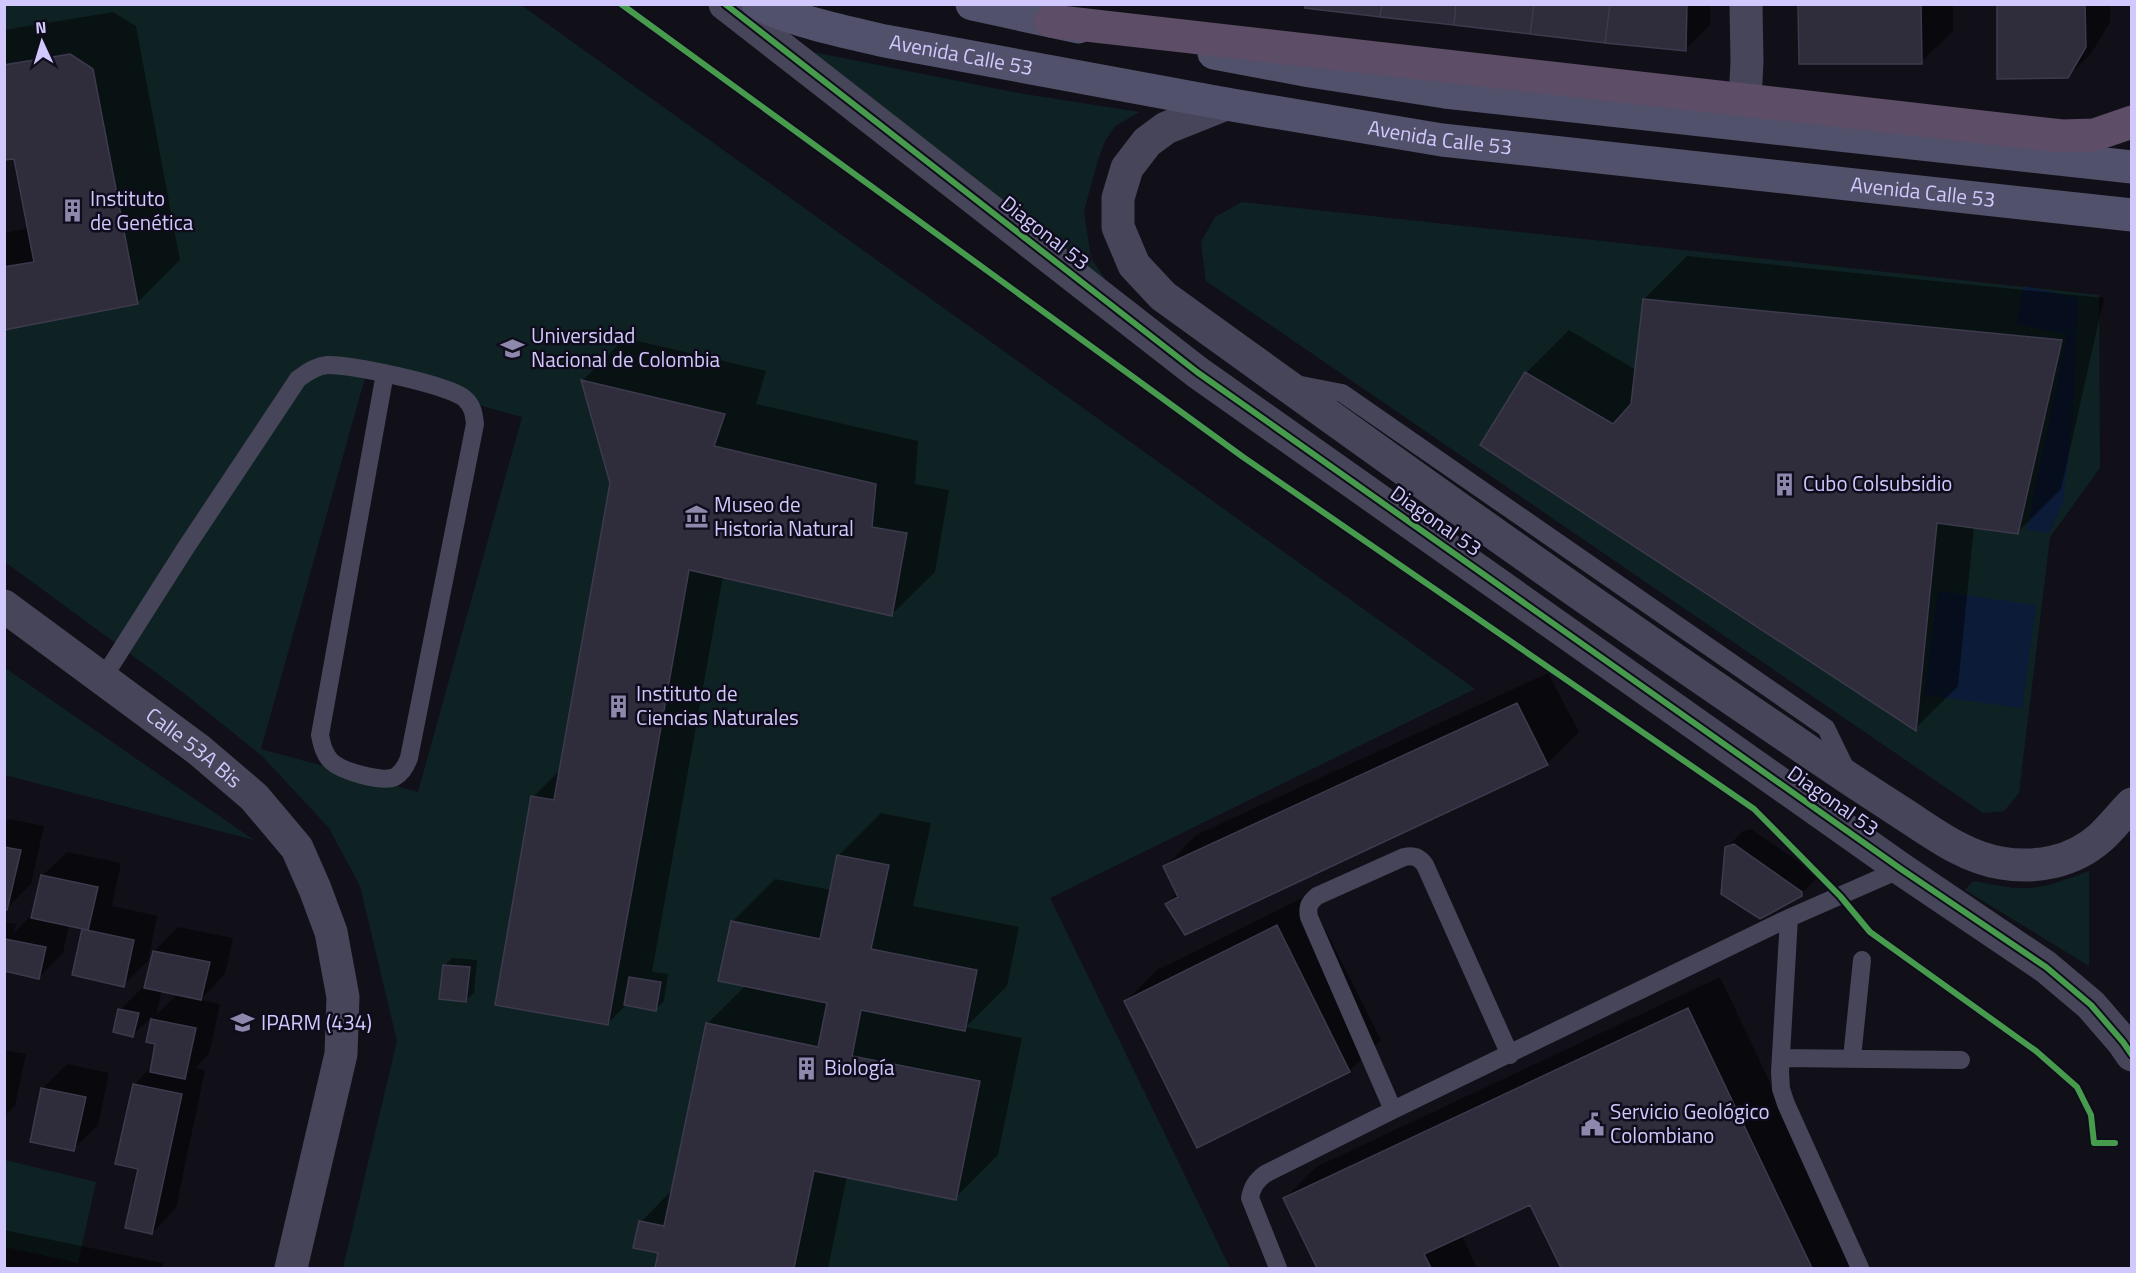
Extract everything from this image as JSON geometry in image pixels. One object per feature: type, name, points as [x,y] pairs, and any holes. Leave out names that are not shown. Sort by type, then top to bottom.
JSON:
[{"type":"highway","points":[[1051,21],[2062,136],[2094,135],[2132,122]]},
{"type":"main road","name":"Avenida Calle 53","points":[[758,4],[774,12],[885,41],[1226,104],[1442,140],[2132,215]]},
{"type":"main road","points":[[972,4],[1310,71],[1445,92],[2132,167]]},
{"type":"street","name":"Diagonal 53","points":[[725,4],[1197,372],[1901,869],[2046,967],[2091,1005],[2132,1055]]},
{"type":"street","points":[[1745,100],[1746,4]]},
{"type":"street","name":"Diagonal 53","points":[[1226,104],[1166,128],[1147,141],[1127,168],[1118,198],[1118,228],[1134,264],[1163,296],[1281,381],[1422,464],[1721,673],[1852,781],[1972,856],[2001,863],[2046,864],[2067,859],[2098,840],[2132,804]]},
{"type":"street","name":"Calle 53A Bis","points":[[4,606],[199,750],[254,797],[297,848],[331,932],[343,997],[341,1054],[291,1269]]},
{"type":"lane","points":[[103,678],[298,379],[310,370],[324,365],[339,365],[385,374],[453,391],[466,399],[473,411],[475,424],[405,769],[396,777],[386,779],[340,768],[331,761],[323,749],[320,735],[385,374]]},
{"type":"lane","points":[[1394,1110],[1309,917],[1308,909],[1311,901],[1317,896],[1404,857],[1412,855],[1420,858],[1510,1055]]},
{"type":"lane","points":[[1278,1269],[1250,1198],[1257,1180],[1265,1174],[1789,918],[1901,869]]},
{"type":"lane","points":[[1789,918],[1780,1081],[1786,1104],[1860,1269]]},
{"type":"lane","points":[[1852,1058],[1862,960]]},
{"type":"lane","points":[[1781,1058],[1961,1060]]},
{"type":"green space","name":"Universidad Nacional de Colombia","points":[[5,5],[521,5],[1475,689],[1050,898],[1230,1268],[794,1268],[814,1171],[956,1199],[980,1081],[852,1056],[861,1010],[965,1031],[977,970],[871,949],[889,866],[837,855],[820,939],[731,921],[718,981],[827,1003],[818,1047],[706,1024],[664,1226],[639,1221],[634,1248],[658,1253],[655,1268],[343,1268],[397,1041],[360,886],[329,828],[262,756],[185,694],[5,562],[5,330],[138,304],[93,69],[69,54],[5,65]],"holes":[[[366,374],[522,417],[418,792],[261,749]],[[714,446],[876,484],[872,527],[907,533],[892,616],[689,570],[608,1025],[495,1005],[531,797],[554,800],[610,483]],[[630,977],[661,982],[656,1011],[624,1005]]]},
{"type":"green space","points":[[808,51],[1018,93],[1140,112],[1115,126],[1105,141],[1084,211],[1091,258],[1121,302]]},
{"type":"green space","points":[[1242,202],[2099,295],[2100,468],[2050,537],[2019,793],[2004,811],[1983,813],[1206,281],[1201,242],[1215,217]]},
{"type":"green space","points":[[5,668],[254,840],[5,775]]},
{"type":"green space","points":[[2089,871],[2089,966],[1965,890],[1973,881],[2015,888],[2044,886]]},
{"type":"green space","points":[[5,1160],[96,1182],[78,1263],[5,1247]]},
{"type":"water","points":[[2024,286],[2078,298],[2073,413],[2063,504],[2049,533],[2027,530],[2067,334],[2016,324]]},
{"type":"water","points":[[1938,591],[2036,605],[2022,708],[1924,695]]},
{"type":"building","points":[[1305,4],[1382,4],[1380,17],[1305,8]]},
{"type":"building","points":[[1382,4],[1456,4],[1454,25],[1380,17]]},
{"type":"building","points":[[1456,4],[1534,4],[1530,34],[1454,25]]},
{"type":"building","points":[[1534,4],[1610,4],[1605,43],[1530,34]]},
{"type":"building","points":[[1610,4],[1687,4],[1686,51],[1605,43]]},
{"type":"building","points":[[1798,4],[1921,4],[1922,64],[1799,64]]},
{"type":"building","points":[[1997,4],[2085,4],[2086,47],[2068,78],[1997,79]]},
{"type":"building","name":"Instituto de Genética","points":[[70,54],[93,69],[138,304],[4,330],[4,267],[34,262],[14,159],[4,160],[4,65]]},
{"type":"building","name":"Cubo Colsubsidio","points":[[1643,299],[2062,340],[2018,534],[1937,523],[1916,731],[1480,445],[1525,372],[1613,424],[1631,404]]},
{"type":"building","name":"Instituto de Ciencias Naturales","points":[[581,380],[725,414],[714,446],[876,484],[872,527],[907,533],[892,616],[689,570],[608,1025],[495,1005],[531,796],[554,800],[610,483]]},
{"type":"building","points":[[1517,703],[1548,765],[1185,935],[1165,904],[1178,897],[1163,866]]},
{"type":"building","points":[[1734,844],[1802,892],[1802,896],[1760,919],[1721,894],[1725,847]]},
{"type":"building","points":[[4,847],[21,850],[7,910],[4,909]]},
{"type":"building","name":"Biología","points":[[837,855],[889,865],[871,949],[977,970],[965,1031],[861,1010],[852,1056],[980,1081],[956,1200],[814,1171],[794,1268],[655,1268],[658,1253],[633,1248],[639,1221],[664,1226],[706,1023],[818,1047],[827,1003],[718,981],[731,921],[820,939]]},
{"type":"building","points":[[41,875],[98,887],[88,930],[31,918]]},
{"type":"building","points":[[1277,925],[1350,1072],[1197,1148],[1124,1001]]},
{"type":"building","points":[[82,929],[134,940],[124,987],[72,975]]},
{"type":"building","points":[[5,939],[46,947],[39,979],[4,971]]},
{"type":"building","points":[[153,951],[210,962],[201,1000],[144,988]]},
{"type":"building","points":[[443,965],[470,967],[466,1002],[439,999]]},
{"type":"building","points":[[629,977],[661,982],[656,1011],[624,1005]]},
{"type":"building","name":"Servicio Geológico Colombiano","points":[[1688,1008],[1812,1268],[1561,1268],[1530,1205],[1424,1254],[1431,1268],[1317,1268],[1283,1198]]},
{"type":"building","points":[[118,1009],[139,1013],[133,1037],[113,1032]]},
{"type":"building","points":[[151,1019],[196,1028],[185,1079],[150,1072],[155,1044],[146,1042]]},
{"type":"building","points":[[133,1084],[182,1094],[152,1234],[125,1228],[138,1169],[115,1164]]},
{"type":"building","points":[[41,1088],[86,1097],[74,1151],[30,1142]]},
{"type":"cycle path","points":[[621,4],[1243,457],[1754,809],[1840,896],[1870,932],[2036,1051],[2077,1087],[2091,1115],[2094,1143],[2115,1143]]},
{"type":"cycle path","points":[[725,4],[1197,372],[1901,869],[2046,967],[2091,1005],[2132,1055]]},
{"type":"place","name":"Instituto de Genética","points":[[72,211]]},
{"type":"place","name":"Universidad Nacional de Colombia","points":[[513,348]]},
{"type":"place","name":"Cubo Colsubsidio","points":[[1785,484]]},
{"type":"place","name":"Museo de Historia Natural","points":[[696,517]]},
{"type":"place","name":"Instituto de Ciencias Naturales","points":[[618,706]]},
{"type":"place","name":"IPARM (434)","points":[[243,1023]]},
{"type":"place","name":"Biología","points":[[806,1068]]},
{"type":"place","name":"Servicio Geológico Colombiano","points":[[1592,1124]]}]
